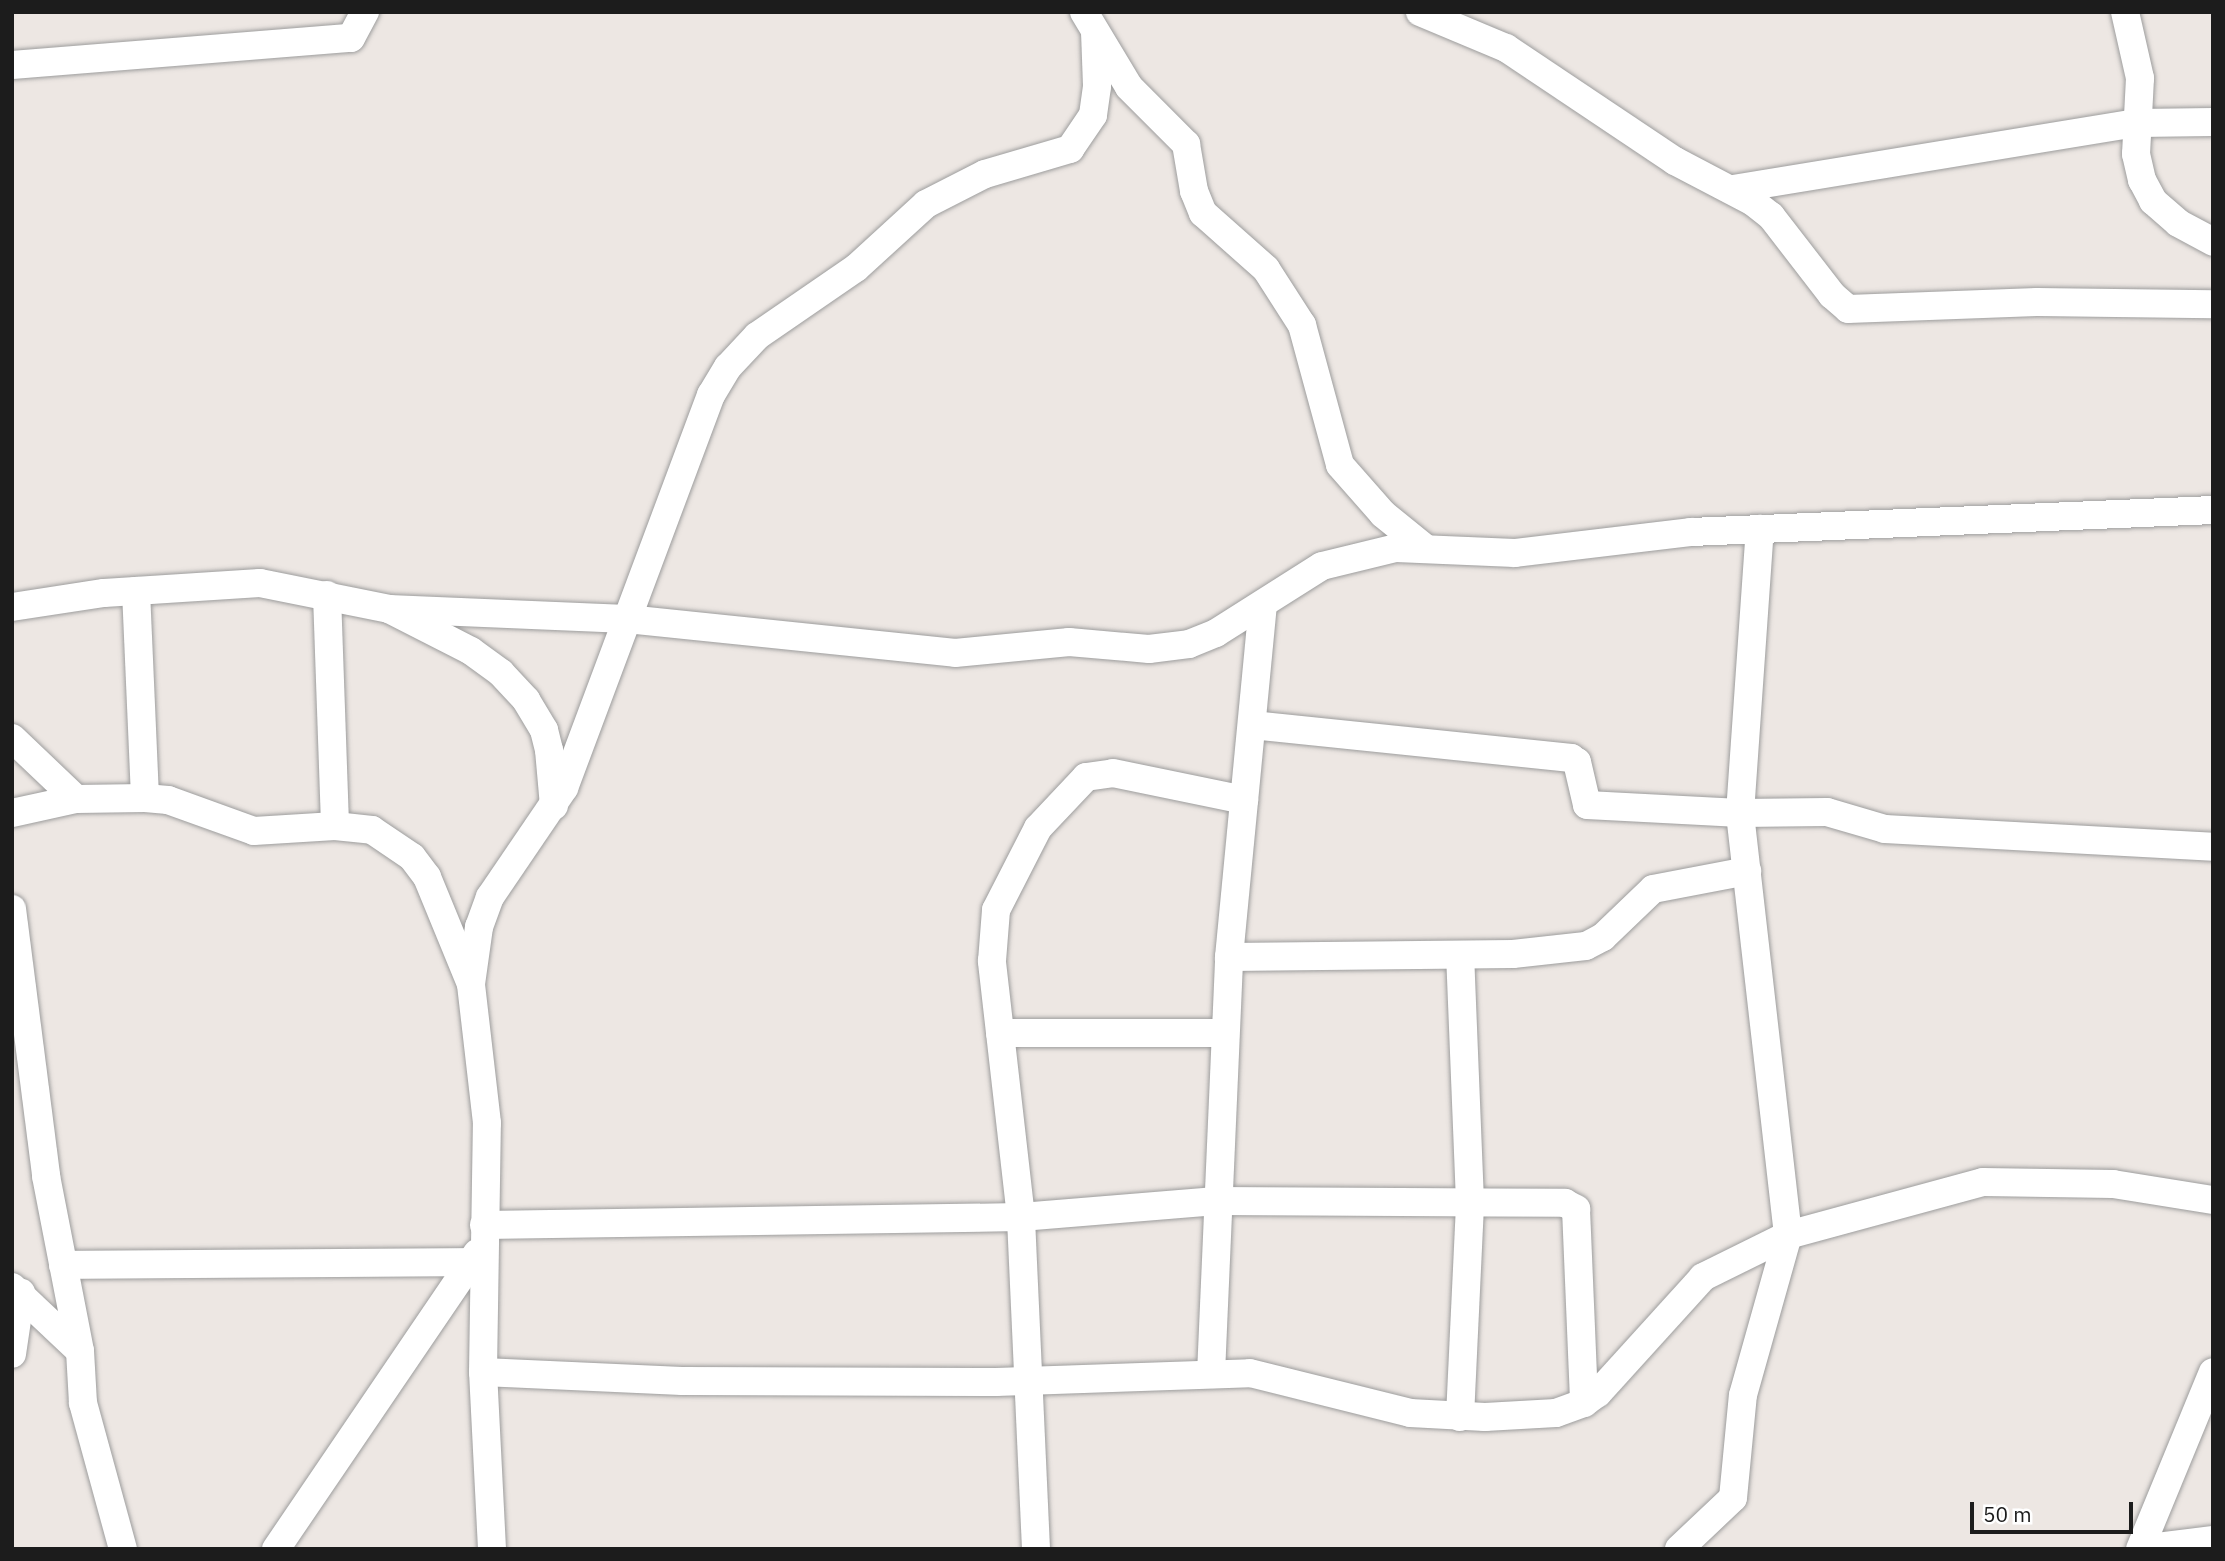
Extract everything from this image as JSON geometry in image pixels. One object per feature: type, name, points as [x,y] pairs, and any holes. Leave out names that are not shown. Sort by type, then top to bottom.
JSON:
[{"type":"street","points":[[12,65],[351,38],[365,12]]},
{"type":"street","points":[[1420,12],[1506,48],[1675,160],[1733,189],[1771,216],[1832,295],[1848,309],[2037,302],[2213,304]]},
{"type":"street","points":[[2125,12],[2137,52],[2136,154],[2153,201],[2178,223],[2213,243]]},
{"type":"street","points":[[1090,22],[1129,87],[1186,144],[1194,191],[1203,213],[1266,269],[1302,325],[1340,465],[1382,514],[1425,548]]},
{"type":"street","points":[[492,1549],[479,1244],[487,1122],[471,984],[479,926],[490,897],[554,807],[711,395],[739,352],[856,268],[945,192],[985,174],[1070,149],[1093,115],[1097,86],[1090,22]]},
{"type":"street","points":[[1733,189],[2138,123],[2213,122]]},
{"type":"street","points":[[12,607],[136,591],[260,583],[389,609],[627,619],[955,653],[1069,642],[1149,649],[1189,644],[1216,633],[1322,566],[1396,548],[1515,552],[1691,532],[2213,510]]},
{"type":"street","points":[[1679,1549],[1733,1498],[1745,1384],[1788,1235],[1740,813],[1760,529]]},
{"type":"street","points":[[136,591],[145,798]]},
{"type":"street","points":[[327,595],[334,827]]},
{"type":"street","points":[[1211,1374],[1216,1201],[1229,957],[1264,605]]},
{"type":"street","points":[[389,609],[471,651],[501,673],[526,700],[544,730],[549,750],[554,807]]},
{"type":"street","points":[[1251,725],[1571,758],[1577,762],[1587,805],[1740,813],[1828,812],[1885,829],[2213,847]]},
{"type":"street","points":[[12,738],[76,799]]},
{"type":"street","points":[[1036,1549],[1021,1217],[992,961],[996,910],[1038,828],[1086,777],[1113,773],[1244,800]]},
{"type":"street","points":[[12,813],[76,799],[145,798],[168,800],[254,831],[334,827],[372,830],[412,857],[426,877],[471,984]]},
{"type":"street","points":[[1229,957],[1460,955],[1586,946],[1604,937],[1653,889],[1747,871]]},
{"type":"street","points":[[12,909],[46,1176],[80,1351],[83,1403],[123,1549]]},
{"type":"street","points":[[1460,955],[1470,1202],[1460,1417]]},
{"type":"street","points":[[1000,1033],[1225,1033]]},
{"type":"street","points":[[483,1372],[682,1381],[1027,1381],[1211,1374],[1276,1377],[1378,1407],[1460,1417],[1556,1413],[1584,1403],[1632,1359],[1703,1277],[1788,1235],[1983,1182],[2113,1184],[2213,1200]]},
{"type":"street","points":[[63,1265],[1021,1217],[1216,1201],[1470,1202],[1575,1206],[1584,1403]]},
{"type":"street","points":[[276,1549],[479,1244]]},
{"type":"street","points":[[16,1290],[80,1351]]},
{"type":"street","points":[[12,1354],[16,1290]]},
{"type":"street","points":[[2141,1549],[2204,1422],[2213,1372]]},
{"type":"street","points":[[2141,1549],[2213,1540]]}]
